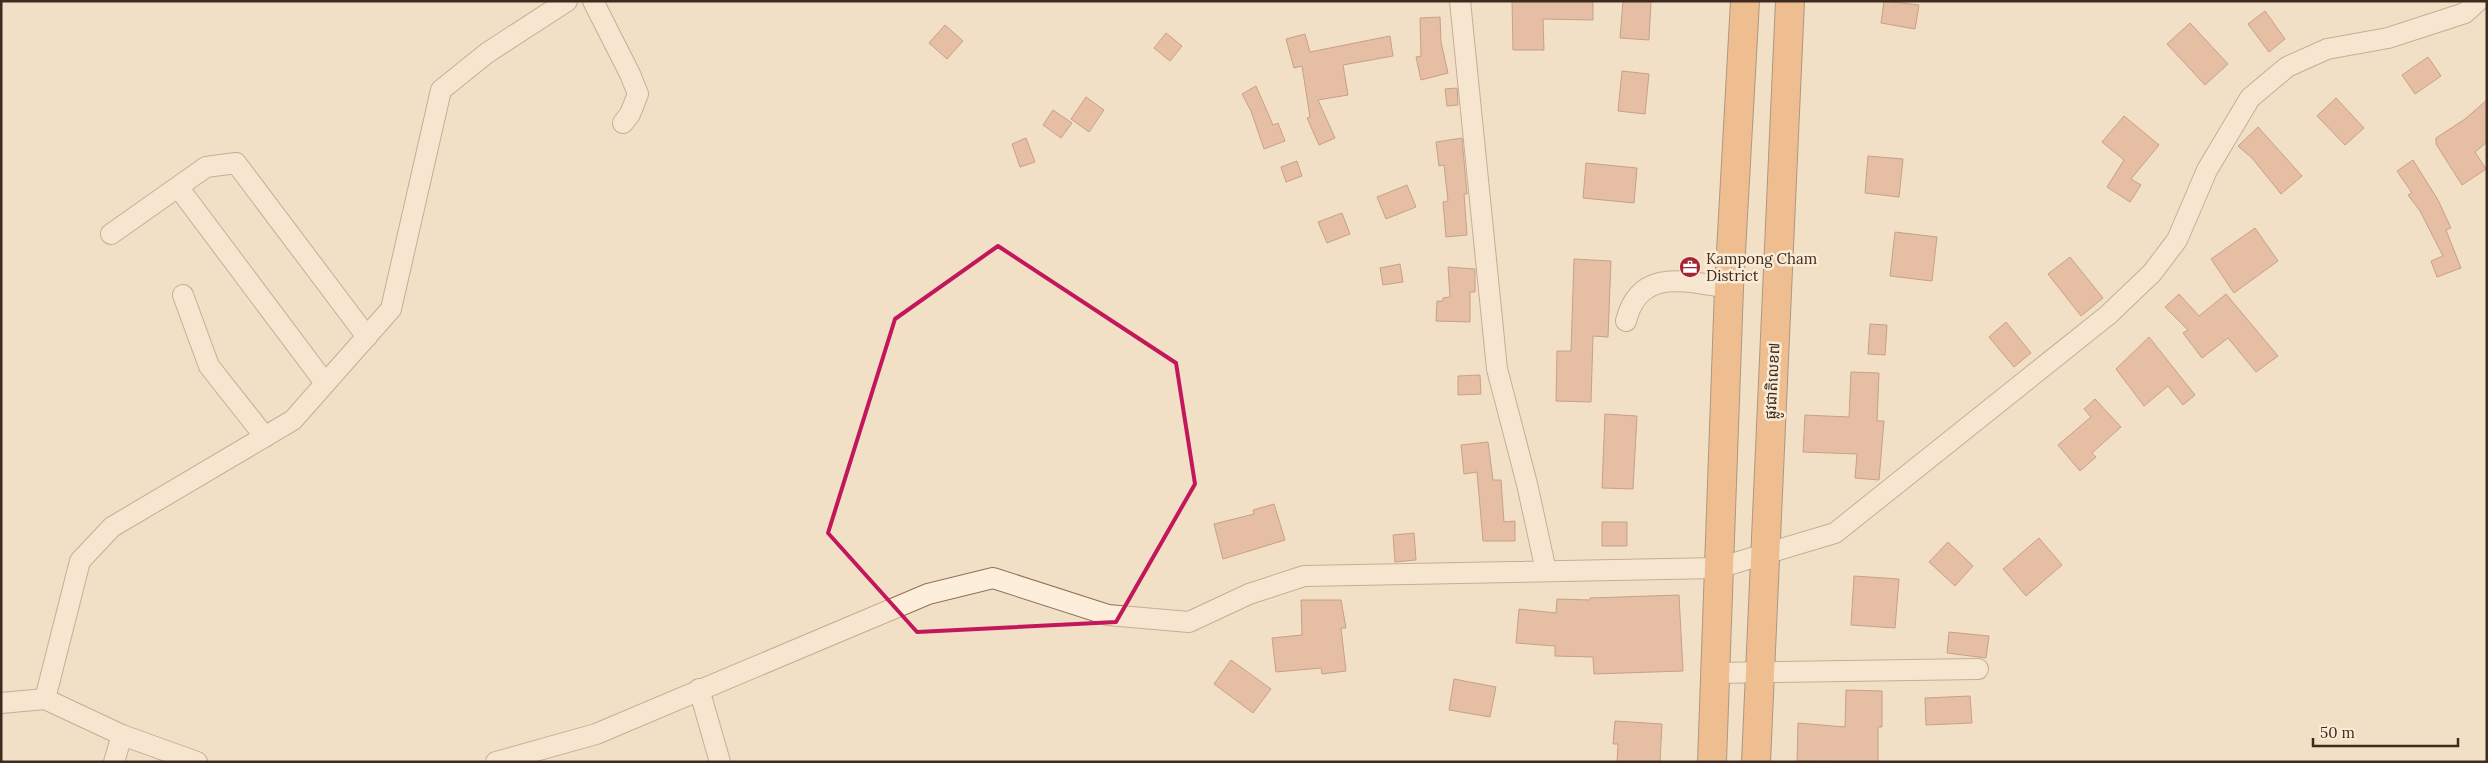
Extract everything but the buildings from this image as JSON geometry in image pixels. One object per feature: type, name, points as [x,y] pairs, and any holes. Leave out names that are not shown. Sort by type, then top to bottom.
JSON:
[{"type":"highway","points":[[1712,762],[1729,288],[1745,1]]},
{"type":"highway","name":"ផ្លូវជាតិលេខ៧","points":[[1756,762],[1790,1]]},
{"type":"street","points":[[45,699],[80,561],[112,527],[293,420],[391,309],[440,90],[486,53],[567,1]]},
{"type":"street","points":[[593,1],[630,74],[638,94],[630,114],[623,123]]},
{"type":"street","points":[[1460,1],[1496,369],[1527,484],[1546,571]]},
{"type":"street","points":[[496,762],[596,734],[928,594],[993,578],[1108,615],[1189,622],[1250,594],[1304,576],[1718,568],[1835,533],[2108,315],[2152,273],[2177,240],[2207,170],[2250,98],[2287,67],[2326,49],[2388,38],[2465,13],[2478,1]]},
{"type":"street","points":[[112,234],[206,167],[236,163],[366,337]]},
{"type":"street","points":[[178,187],[326,383]]},
{"type":"street","points":[[1626,321],[1630,307],[1641,292],[1654,284],[1672,280],[1729,288]]},
{"type":"street","points":[[183,295],[208,366],[265,437]]},
{"type":"street","points":[[1714,673],[1978,669]]},
{"type":"street","points":[[699,689],[720,762]]},
{"type":"street","points":[[1,703],[45,699],[122,735],[197,762]]},
{"type":"street","points":[[114,762],[122,735]]},
{"type":"highlighted area","points":[[998,246],[1176,363],[1195,484],[1116,622],[917,632],[828,533],[895,319]]},
{"type":"place","name":"Kampong Cham District","points":[[1690,267]]}]
